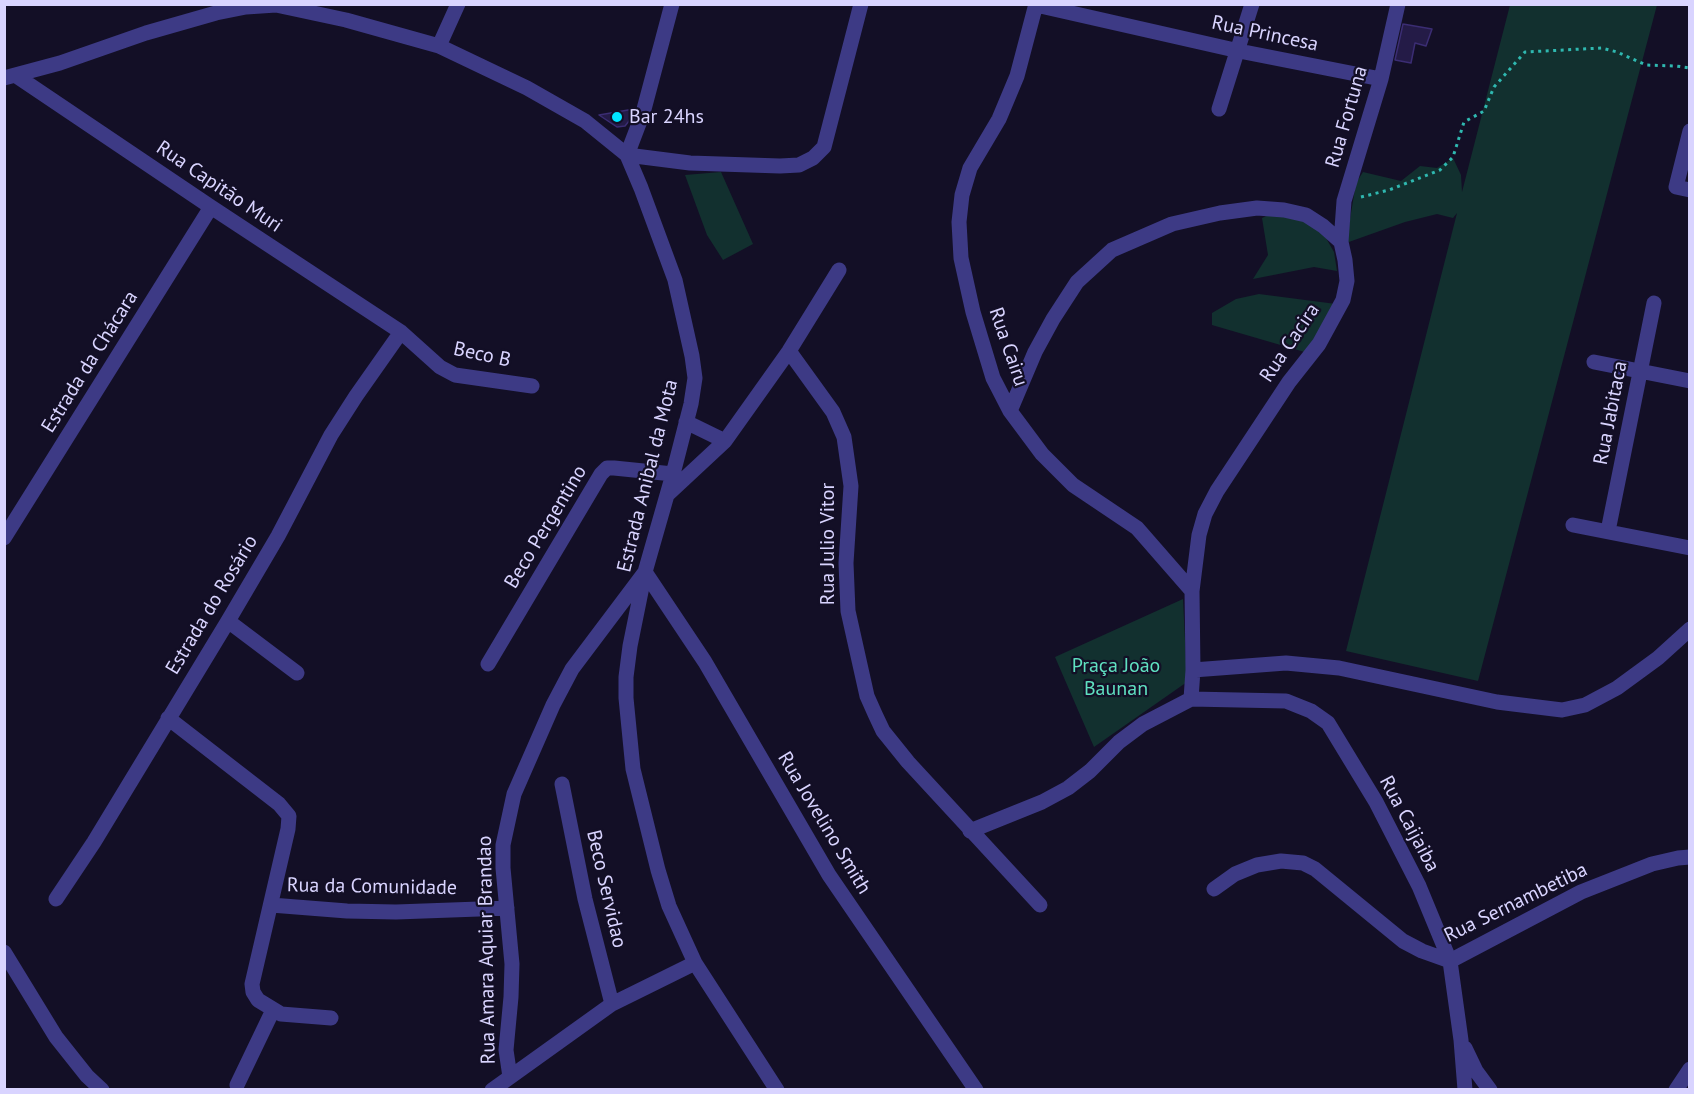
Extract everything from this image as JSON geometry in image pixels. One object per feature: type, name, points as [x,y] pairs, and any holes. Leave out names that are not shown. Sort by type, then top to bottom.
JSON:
[{"type":"street","points":[[439,46],[458,4]]},
{"type":"street","points":[[627,155],[643,113],[672,4]]},
{"type":"street","points":[[10,76],[60,63],[146,33],[246,7],[276,5],[346,20],[439,46],[527,88],[575,116],[627,155],[690,163],[799,165],[813,158],[824,147],[861,4]]},
{"type":"street","points":[[1219,110],[1252,4]]},
{"type":"street","name":"Rua Fortuna","points":[[1341,242],[1344,201],[1381,79],[1398,4]]},
{"type":"street","name":"Rua Princesa","points":[[1036,5],[1239,51],[1381,79]]},
{"type":"street","name":"Rua Cairu","points":[[1036,5],[1017,76],[999,119],[970,168],[962,195],[959,222],[961,258],[973,312],[993,378],[1010,411],[1042,454],[1073,485],[1137,528],[1192,591]]},
{"type":"street","name":"Rua Capitão Muri","points":[[10,76],[401,332]]},
{"type":"street","points":[[1683,189],[1689,131]]},
{"type":"street","name":"Estrada Anibal da Mota","points":[[627,155],[675,280],[695,378],[673,474],[645,572],[626,676],[628,730],[633,769],[669,906],[695,963],[777,1089]]},
{"type":"street","name":"Estrada da Chácara","points":[[4,538],[211,207]]},
{"type":"street","points":[[1010,411],[1035,352],[1053,319],[1077,282],[1112,250],[1172,224],[1220,213],[1257,208],[1284,210],[1306,215],[1341,242]]},
{"type":"street","name":"Rua Cacira","points":[[1191,699],[1192,591],[1199,535],[1205,514],[1217,491],[1289,382],[1318,344],[1343,300],[1347,280],[1341,242]]},
{"type":"street","points":[[666,495],[725,441],[789,351],[839,270]]},
{"type":"street","name":"Rua Jabitaca","points":[[1608,531],[1654,303]]},
{"type":"street","name":"Beco B","points":[[401,332],[440,367],[455,375],[532,386]]},
{"type":"street","name":"Estrada do Rosário","points":[[56,899],[94,842],[228,621],[278,536],[331,435],[401,332]]},
{"type":"street","name":"Rua Julio Vitor","points":[[789,351],[833,412],[844,437],[851,486],[846,563],[848,611],[867,696],[884,731],[909,762],[1040,905]]},
{"type":"street","points":[[1594,362],[1689,381]]},
{"type":"street","points":[[686,422],[725,441]]},
{"type":"street","name":"Beco Pergentino","points":[[488,664],[607,468],[673,474]]},
{"type":"street","points":[[1573,525],[1689,548]]},
{"type":"street","name":"Rua Amara Aquiar Brandao","points":[[510,1077],[507,1050],[512,997],[512,964],[503,845],[514,794],[544,724],[572,669],[645,572]]},
{"type":"street","name":"Rua Jovelino Smith","points":[[645,572],[705,662],[829,875],[976,1089]]},
{"type":"street","points":[[228,621],[297,673]]},
{"type":"street","points":[[1193,670],[1286,663],[1338,668],[1497,702],[1562,710],[1585,705],[1617,688],[1658,658],[1689,629]]},
{"type":"street","points":[[970,831],[1042,802],[1068,788],[1090,771],[1119,742],[1143,724],[1191,699]]},
{"type":"street","name":"Rua Caijaiba","points":[[1191,699],[1286,701],[1311,711],[1328,723],[1376,802],[1398,844],[1419,886],[1450,961],[1465,1089]]},
{"type":"street","points":[[168,718],[279,804],[289,816],[288,829],[252,984],[253,992],[258,999],[281,1014],[331,1018]]},
{"type":"street","name":"Beco Servidao","points":[[562,784],[585,899],[612,1004]]},
{"type":"street","name":"Rua Sernambetiba","points":[[1214,889],[1235,874],[1257,865],[1281,861],[1303,863],[1315,868],[1402,941],[1450,961],[1581,892],[1652,864],[1689,857]]},
{"type":"street","name":"Rua da Comunidade","points":[[271,905],[396,912],[507,908]]},
{"type":"street","points":[[4,952],[56,1036],[87,1076],[102,1089]]},
{"type":"street","points":[[492,1089],[612,1004],[695,963]]},
{"type":"street","points":[[237,1085],[273,1010]]},
{"type":"street","points":[[1461,1040],[1476,1071],[1490,1089]]},
{"type":"street","points":[[1676,1089],[1689,1070]]},
{"type":"path","points":[[1344,201],[1389,190],[1440,170],[1453,157],[1464,122],[1484,111],[1494,87],[1525,52],[1602,48],[1646,65],[1689,68]]},
{"type":"green space","points":[[1510,5],[1657,5],[1478,681],[1346,651],[1457,213],[1453,218],[1437,214],[1405,222],[1346,243],[1356,183],[1363,172],[1401,181],[1420,166],[1437,168],[1453,158],[1461,175],[1462,192]]},
{"type":"green space","points":[[721,172],[753,244],[723,260],[707,235],[685,175]]},
{"type":"green space","points":[[1275,212],[1306,219],[1326,238],[1334,252],[1337,271],[1314,267],[1253,279],[1268,255],[1262,218]]},
{"type":"green space","points":[[1259,294],[1336,304],[1308,353],[1212,325],[1212,313],[1236,299]]},
{"type":"green space","name":"Praça João Baunan","points":[[1183,599],[1187,682],[1094,747],[1055,657]]},
{"type":"building","points":[[1403,24],[1432,29],[1426,46],[1415,43],[1411,63],[1395,60]]},
{"type":"building","name":"Bar 24hs","points":[[634,109],[625,126],[617,127],[599,115]]},
{"type":"place","name":"Bar 24hs","points":[[617,117]]}]
